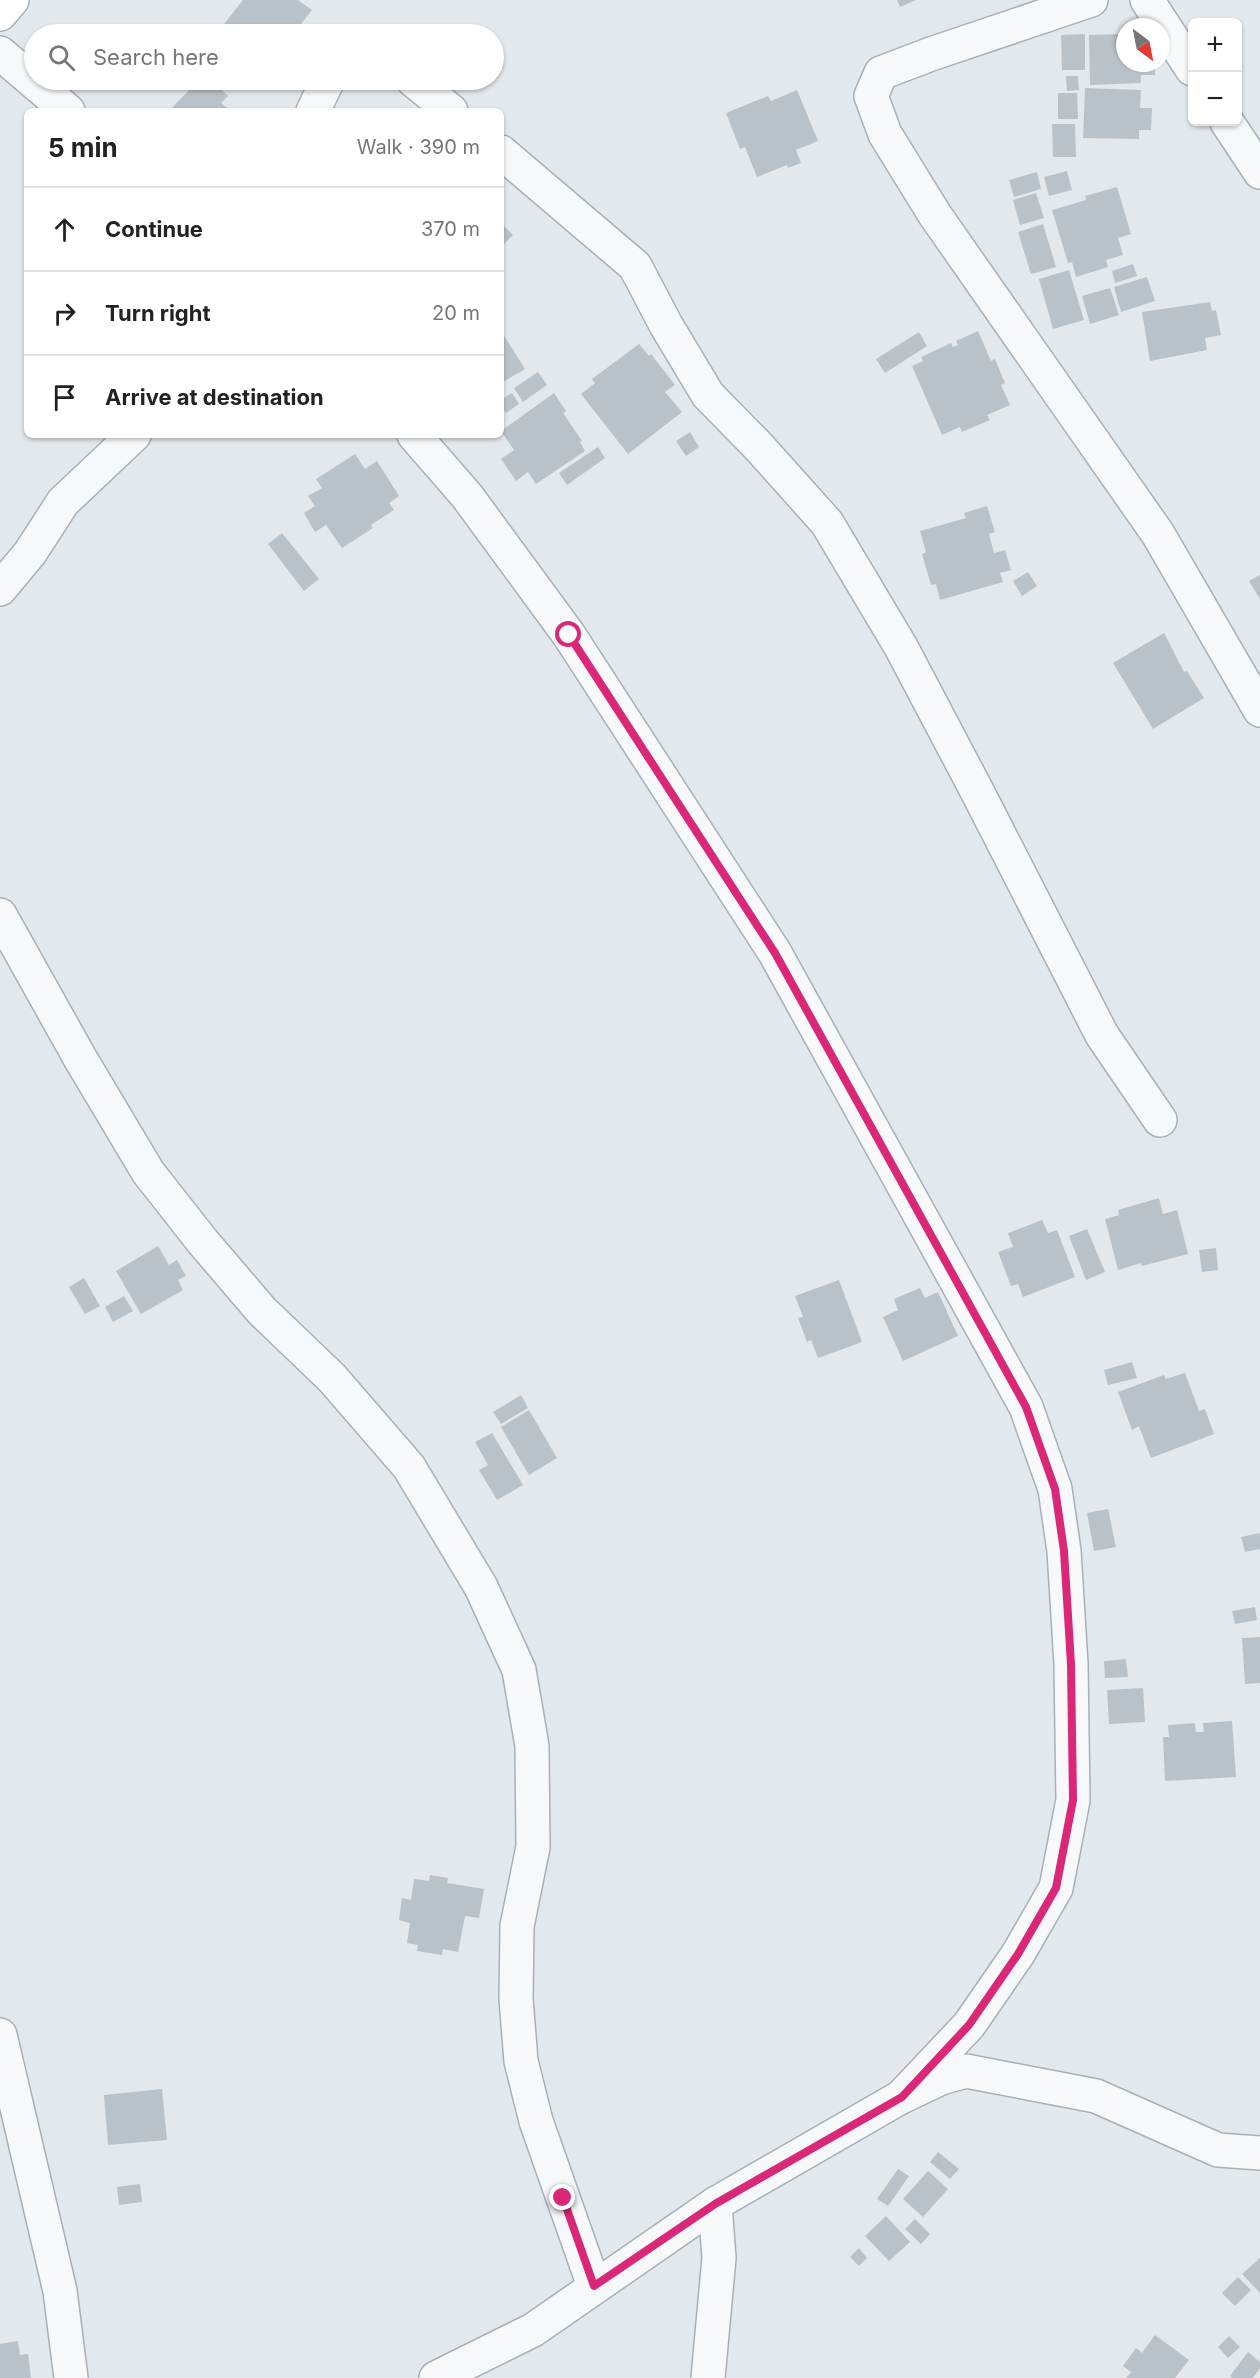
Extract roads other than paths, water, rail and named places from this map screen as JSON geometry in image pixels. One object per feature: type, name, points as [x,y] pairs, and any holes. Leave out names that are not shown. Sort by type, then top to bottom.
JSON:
[{"type":"street","points":[[0,14],[12,0]]},
{"type":"street","points":[[1090,0],[880,73],[871,96],[885,134],[935,214],[1158,534],[1260,710]]},
{"type":"street","points":[[1147,0],[1188,63]]},
{"type":"street","points":[[0,53],[24,73]]},
{"type":"street","points":[[43,90],[64,108]]},
{"type":"street","points":[[314,108],[323,90]]},
{"type":"street","points":[[425,90],[447,108]]},
{"type":"street","points":[[1230,126],[1260,172]]},
{"type":"street","points":[[504,155],[635,267],[666,325],[708,395],[759,447],[827,523],[902,647],[1102,1035],[1160,1120]]},
{"type":"street","points":[[0,589],[30,553],[63,502],[131,438]]},
{"type":"street","points":[[417,438],[467,496],[569,635],[775,953],[1026,1407],[1055,1489],[1064,1551],[1071,1664],[1073,1800],[1056,1888],[1018,1954],[969,2025],[902,2097]]},
{"type":"street","points":[[0,915],[80,1058],[148,1172],[203,1242],[262,1311],[332,1378],[409,1467],[481,1587],[519,1670],[532,1746],[533,1847],[517,1926],[516,1999],[521,2061],[536,2121],[594,2286]]},
{"type":"street","points":[[0,2035],[60,2291],[71,2378]]},
{"type":"street","points":[[442,2376],[533,2330],[715,2204],[902,2097],[941,2078],[966,2071],[1096,2096],[1218,2150],[1260,2153]]},
{"type":"street","points":[[708,2378],[719,2258],[715,2204]]}]
